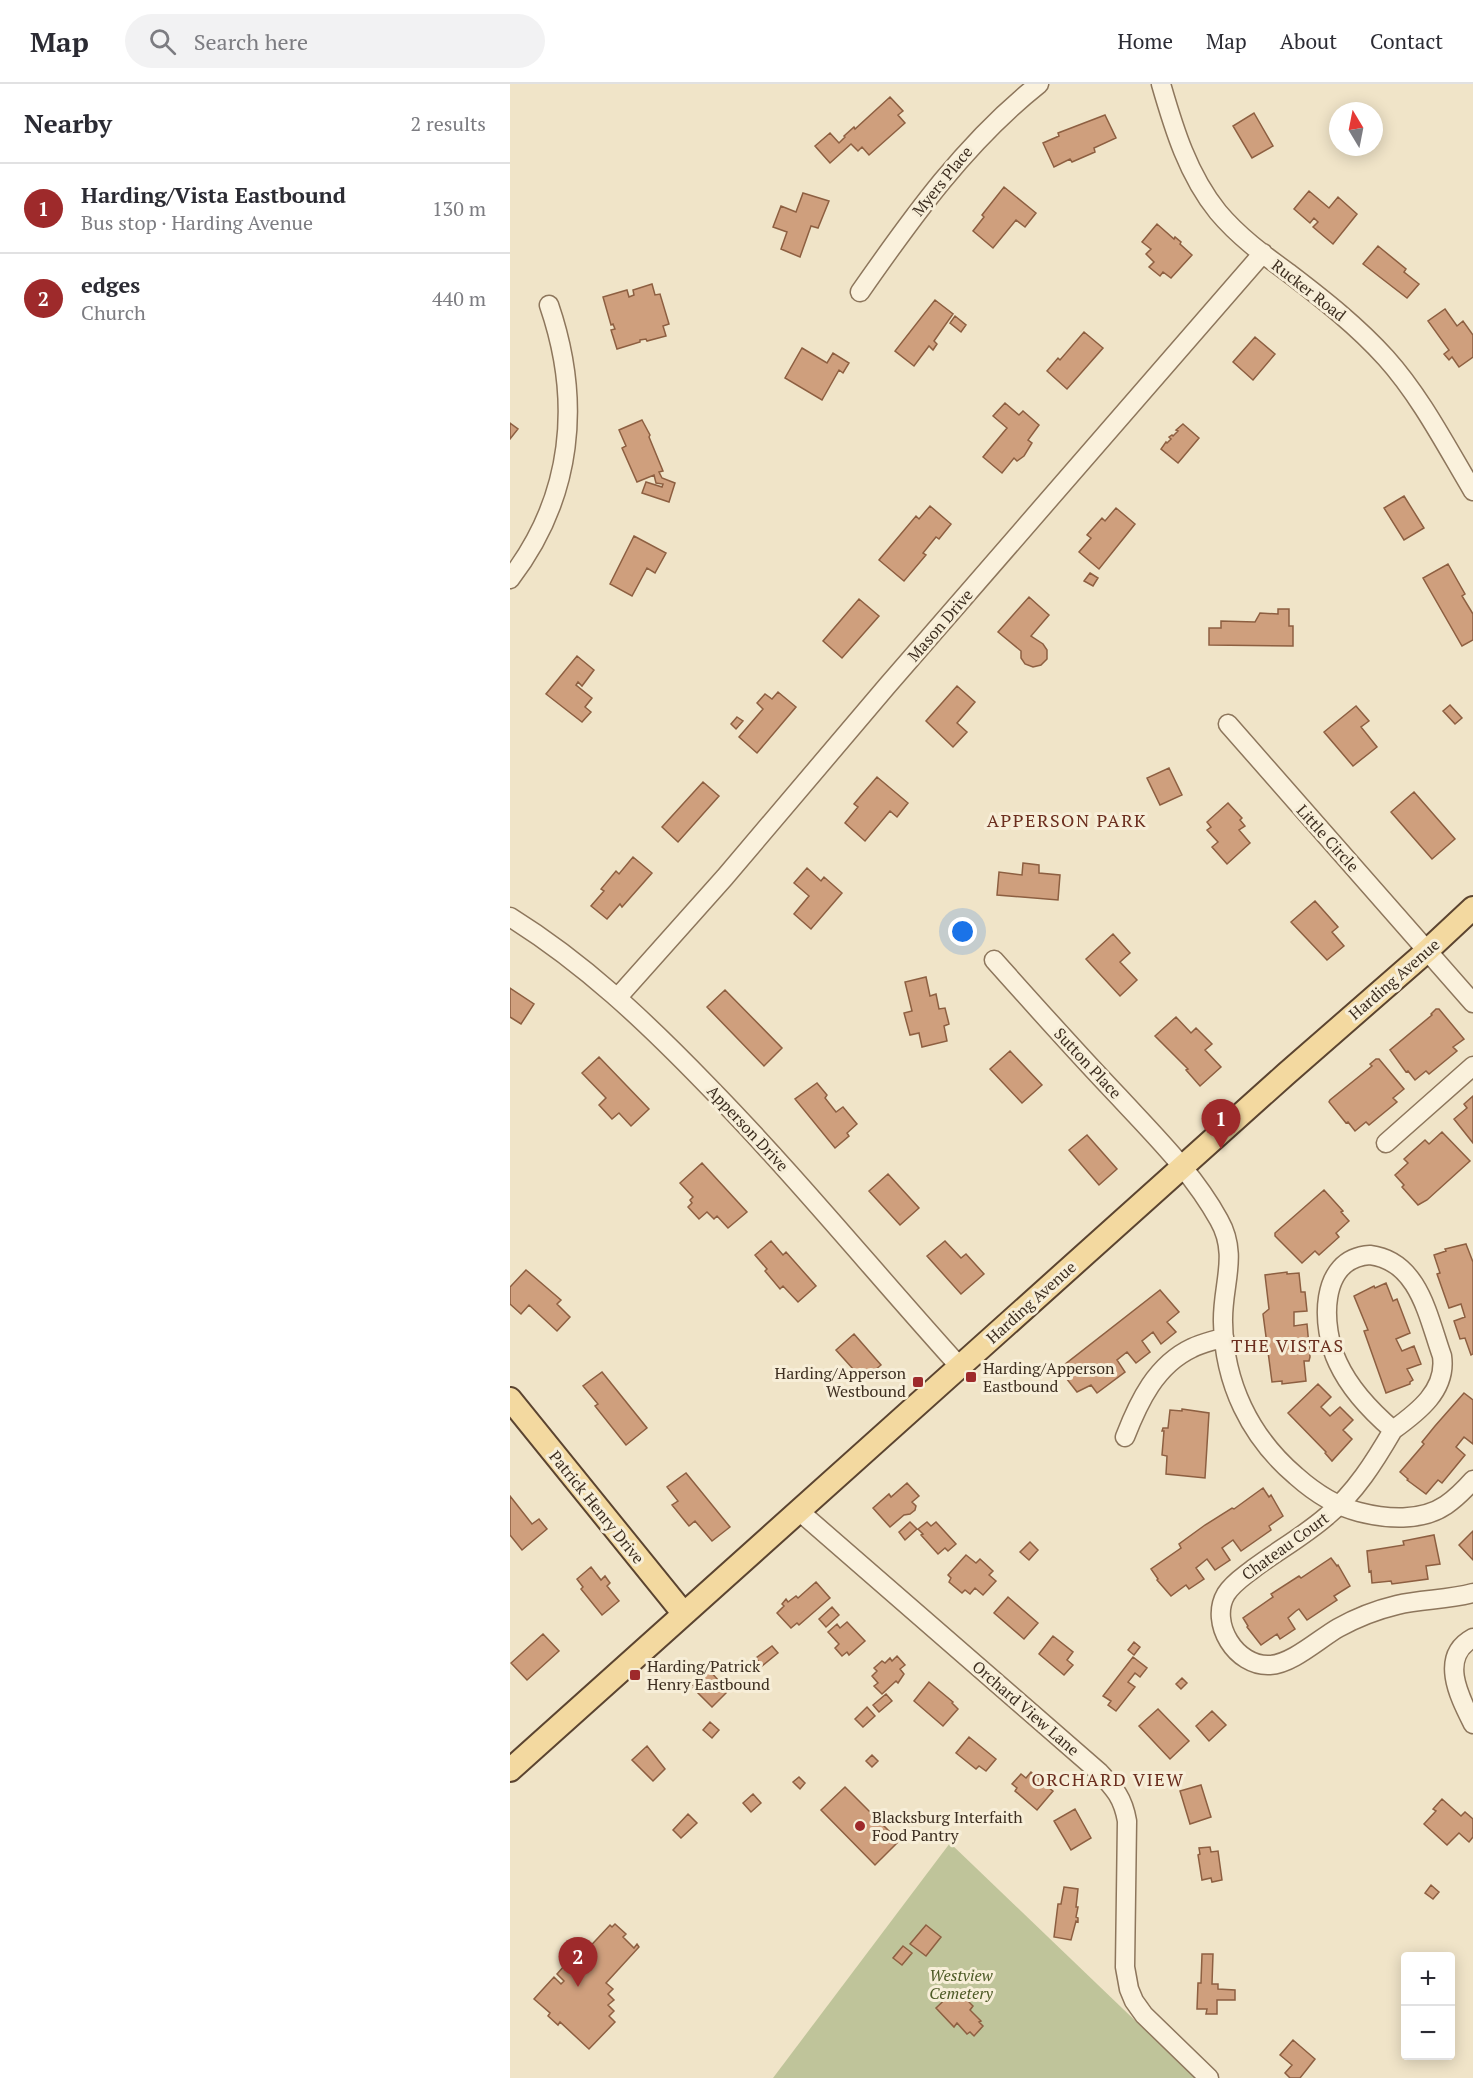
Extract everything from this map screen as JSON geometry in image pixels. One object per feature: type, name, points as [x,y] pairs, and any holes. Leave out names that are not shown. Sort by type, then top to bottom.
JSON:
[{"type":"main road","name":"Harding Avenue","points":[[510,1770],[1473,908]]},
{"type":"main road","name":"Patrick Henry Drive","points":[[510,1398],[684,1614]]},
{"type":"street","name":"Myers Place","points":[[860,292],[906,226],[972,145],[1011,106],[1039,84]]},
{"type":"street","name":"Rucker Road","points":[[1161,84],[1179,142],[1200,185],[1218,211],[1234,230],[1332,306],[1386,358],[1430,418],[1473,490]]},
{"type":"street","name":"Mason Drive","points":[[618,997],[725,877],[887,686],[1263,254]]},
{"type":"street","points":[[510,579],[538,537],[550,510],[559,482],[568,432],[568,391],[565,364],[558,330],[549,304]]},
{"type":"street","name":"Little Circle","points":[[1228,724],[1473,1002]]},
{"type":"street","name":"Apperson Drive","points":[[510,917],[562,952],[618,997],[654,1030],[810,1195],[960,1367]]},
{"type":"street","name":"Sutton Place","points":[[994,960],[1183,1167],[1204,1195],[1226,1233],[1230,1259],[1224,1304],[1224,1337],[1234,1388],[1253,1428],[1282,1464],[1311,1488],[1339,1505]]},
{"type":"street","points":[[1386,1143],[1473,1066]]},
{"type":"street","points":[[1339,1505],[1365,1475],[1393,1430],[1419,1410],[1434,1392],[1443,1374],[1443,1356],[1412,1279],[1403,1270],[1383,1258],[1370,1255],[1360,1256],[1346,1262],[1334,1276],[1328,1299],[1328,1326],[1338,1363],[1350,1384],[1393,1430]]},
{"type":"street","points":[[1125,1437],[1137,1406],[1159,1373],[1172,1361],[1194,1347],[1224,1337]]},
{"type":"street","name":"Chateau Court","points":[[1473,1480],[1444,1507],[1418,1516],[1380,1516],[1361,1513],[1339,1505],[1237,1581],[1225,1595],[1221,1606],[1222,1626],[1229,1642],[1245,1658],[1259,1664],[1270,1665],[1283,1662],[1338,1628],[1369,1613],[1397,1605],[1455,1598],[1473,1593]]},
{"type":"street","name":"Orchard View Lane","points":[[799,1511],[1099,1772],[1116,1790],[1127,1821],[1125,1967],[1129,1989],[1144,2015],[1209,2078]]},
{"type":"street","points":[[1473,1638],[1460,1648],[1454,1663],[1455,1681],[1473,1724]]},
{"type":"green space","name":"Westview Cemetery","points":[[950,1843],[1195,2078],[773,2078]]},
{"type":"building","points":[[890,97],[903,111],[898,115],[905,123],[869,155],[862,147],[858,151],[851,144],[830,163],[815,146],[830,133],[839,143],[844,136]]},
{"type":"building","points":[[1254,113],[1273,146],[1252,158],[1233,126]]},
{"type":"building","points":[[1105,115],[1116,138],[1094,148],[1095,152],[1072,162],[1070,159],[1054,167],[1043,143],[1059,136],[1058,133]]},
{"type":"building","points":[[1004,187],[1036,213],[1025,227],[1016,220],[993,248],[973,231],[984,217],[982,215]]},
{"type":"building","points":[[1309,191],[1329,208],[1338,197],[1357,214],[1333,244],[1313,227],[1318,222],[1314,218],[1310,223],[1294,209]]},
{"type":"building","points":[[803,193],[829,201],[818,228],[811,226],[800,257],[781,249],[787,232],[773,227],[781,206],[796,212]]},
{"type":"building","points":[[1157,224],[1181,242],[1180,244],[1192,255],[1171,278],[1163,272],[1160,276],[1149,267],[1154,262],[1146,254],[1151,249],[1142,242]]},
{"type":"building","points":[[1378,246],[1406,269],[1404,272],[1419,284],[1407,298],[1363,264]]},
{"type":"building","points":[[652,284],[655,295],[660,294],[669,324],[663,326],[666,336],[647,341],[646,339],[640,340],[640,342],[617,349],[611,330],[615,329],[613,324],[611,325],[603,297],[627,290],[629,297],[634,295],[633,290]]},
{"type":"building","points":[[935,300],[953,314],[934,341],[937,344],[933,350],[929,346],[914,366],[895,351]]},
{"type":"building","points":[[1445,309],[1457,326],[1463,321],[1473,335],[1473,357],[1459,367],[1452,357],[1449,360],[1444,354],[1449,350],[1428,321]]},
{"type":"building","points":[[955,316],[966,325],[961,332],[950,323]]},
{"type":"building","points":[[1084,332],[1103,348],[1067,389],[1047,371],[1058,358],[1060,360]]},
{"type":"building","points":[[1255,337],[1275,354],[1253,380],[1233,362]]},
{"type":"building","points":[[802,348],[827,363],[833,353],[849,363],[843,373],[839,370],[822,400],[785,378]]},
{"type":"building","points":[[1005,403],[1019,415],[1023,411],[1039,425],[1028,440],[1032,443],[1024,456],[1017,461],[1014,458],[1002,473],[983,457],[1007,428],[993,416]]},
{"type":"building","points":[[642,420],[663,471],[659,472],[662,478],[675,483],[669,502],[642,493],[646,482],[662,487],[663,484],[656,483],[654,475],[637,482],[622,448],[626,446],[619,430]]},
{"type":"building","points":[[510,423],[518,429],[510,439]]},
{"type":"building","points":[[1183,424],[1199,438],[1178,463],[1161,449],[1171,439],[1169,437],[1173,436]]},
{"type":"building","points":[[1404,496],[1424,528],[1404,540],[1384,508]]},
{"type":"building","points":[[930,506],[951,524],[939,539],[936,537],[923,553],[926,555],[904,581],[879,560],[916,516],[919,519]]},
{"type":"building","points":[[1116,508],[1135,524],[1099,569],[1079,552],[1091,538],[1087,535],[1102,518],[1105,521]]},
{"type":"building","points":[[634,536],[666,553],[655,573],[647,568],[632,596],[610,584]]},
{"type":"building","points":[[1448,564],[1473,614],[1473,640],[1462,646],[1423,578]]},
{"type":"building","points":[[1090,573],[1098,578],[1093,586],[1084,581]]},
{"type":"building","points":[[1029,597],[1049,615],[1031,636],[1043,644],[1047,650],[1047,659],[1041,665],[1033,667],[1025,664],[1021,658],[1021,651],[998,632]]},
{"type":"building","points":[[859,599],[879,616],[842,658],[823,641]]},
{"type":"building","points":[[1278,609],[1289,609],[1289,626],[1293,626],[1293,646],[1209,645],[1209,628],[1221,628],[1221,621],[1255,622],[1260,613],[1278,614]]},
{"type":"building","points":[[577,656],[594,670],[582,686],[578,682],[576,685],[592,698],[585,707],[591,712],[582,722],[546,694]]},
{"type":"building","points":[[957,686],[975,702],[957,723],[967,732],[953,747],[926,721]]},
{"type":"building","points":[[778,692],[796,707],[757,753],[739,737],[763,709],[757,703],[765,694],[772,699]]},
{"type":"building","points":[[1450,705],[1462,718],[1455,724],[1443,711]]},
{"type":"building","points":[[1356,706],[1369,721],[1361,727],[1377,747],[1353,766],[1324,732]]},
{"type":"building","points":[[737,717],[743,721],[736,729],[731,724]]},
{"type":"building","points":[[1169,768],[1182,795],[1160,805],[1147,778]]},
{"type":"building","points":[[877,777],[908,803],[897,817],[890,811],[865,841],[845,823],[858,807],[854,804]]},
{"type":"building","points":[[703,782],[719,796],[678,842],[662,827]]},
{"type":"building","points":[[1414,792],[1455,839],[1432,859],[1391,812]]},
{"type":"building","points":[[1228,803],[1242,818],[1240,820],[1245,826],[1239,830],[1250,843],[1227,864],[1212,847],[1218,842],[1207,830],[1211,827],[1207,822]]},
{"type":"building","points":[[633,857],[652,873],[622,907],[620,904],[607,919],[591,906],[604,891],[601,889],[616,871],[619,874]]},
{"type":"building","points":[[1023,863],[1039,865],[1039,873],[1060,875],[1058,900],[997,895],[999,872],[1022,875]]},
{"type":"building","points":[[807,868],[821,881],[824,877],[842,893],[811,929],[794,914],[809,896],[794,883]]},
{"type":"building","points":[[1315,901],[1338,927],[1332,932],[1344,946],[1327,960],[1291,922]]},
{"type":"building","points":[[1113,934],[1130,953],[1120,962],[1137,980],[1120,996],[1086,959]]},
{"type":"building","points":[[926,977],[930,996],[936,994],[939,1009],[945,1008],[949,1024],[944,1026],[947,1041],[922,1047],[919,1033],[910,1035],[904,1013],[912,1011],[905,982]]},
{"type":"building","points":[[510,988],[534,1004],[521,1024],[510,1017]]},
{"type":"building","points":[[725,990],[782,1048],[764,1066],[707,1007]]},
{"type":"building","points":[[1436,1009],[1439,1009],[1464,1039],[1453,1047],[1457,1051],[1429,1074],[1426,1071],[1415,1080],[1390,1050],[1432,1015]]},
{"type":"building","points":[[1176,1017],[1191,1033],[1196,1028],[1212,1044],[1205,1050],[1221,1067],[1200,1086],[1186,1070],[1188,1069],[1155,1036]]},
{"type":"building","points":[[1010,1051],[1042,1085],[1022,1103],[990,1069]]},
{"type":"building","points":[[599,1057],[649,1109],[631,1126],[619,1113],[612,1119],[599,1105],[606,1098],[582,1073]]},
{"type":"building","points":[[1379,1059],[1404,1089],[1393,1098],[1397,1102],[1369,1125],[1366,1122],[1355,1131],[1329,1102],[1372,1066],[1370,1064]]},
{"type":"building","points":[[817,1083],[836,1112],[843,1107],[857,1124],[847,1133],[849,1136],[835,1148],[795,1099]]},
{"type":"building","points":[[1473,1096],[1473,1143],[1454,1119],[1467,1108],[1464,1104]]},
{"type":"building","points":[[1442,1132],[1470,1161],[1427,1200],[1418,1205],[1395,1175],[1408,1163],[1404,1159],[1425,1140],[1429,1144]]},
{"type":"building","points":[[1087,1135],[1117,1169],[1099,1185],[1069,1150]]},
{"type":"building","points":[[702,1163],[747,1212],[728,1228],[717,1216],[714,1219],[707,1212],[699,1219],[688,1207],[693,1197],[680,1183]]},
{"type":"building","points":[[888,1174],[919,1208],[900,1225],[869,1191]]},
{"type":"building","points":[[1324,1190],[1349,1221],[1336,1233],[1339,1237],[1319,1255],[1315,1251],[1302,1263],[1275,1236],[1275,1233]]},
{"type":"building","points":[[771,1241],[783,1255],[786,1252],[816,1286],[798,1302],[783,1286],[780,1289],[755,1255]]},
{"type":"building","points":[[945,1241],[961,1258],[966,1254],[984,1274],[961,1294],[927,1256]]},
{"type":"building","points":[[1466,1244],[1473,1262],[1473,1354],[1471,1355],[1465,1338],[1460,1339],[1454,1321],[1465,1317],[1461,1304],[1449,1308],[1437,1274],[1440,1273],[1434,1255],[1446,1251],[1445,1249]]},
{"type":"building","points":[[526,1270],[561,1300],[557,1304],[570,1317],[557,1331],[529,1305],[521,1314],[510,1304],[510,1287]]},
{"type":"building","points":[[1287,1272],[1287,1274],[1299,1273],[1301,1292],[1305,1292],[1307,1311],[1294,1312],[1294,1326],[1307,1324],[1310,1357],[1309,1361],[1304,1361],[1306,1381],[1282,1384],[1282,1381],[1272,1382],[1263,1314],[1269,1309],[1265,1275]]},
{"type":"building","points":[[1386,1283],[1393,1301],[1397,1299],[1410,1333],[1396,1339],[1402,1351],[1414,1346],[1421,1364],[1407,1369],[1413,1380],[1410,1384],[1386,1393],[1364,1331],[1368,1330],[1354,1296]]},
{"type":"building","points":[[1160,1290],[1179,1312],[1167,1322],[1176,1332],[1161,1344],[1153,1332],[1142,1341],[1150,1352],[1136,1363],[1127,1352],[1117,1360],[1125,1372],[1097,1393],[1091,1385],[1077,1392],[1059,1369]]},
{"type":"building","points":[[854,1334],[881,1365],[863,1380],[836,1350]]},
{"type":"building","points":[[602,1372],[647,1428],[626,1445],[595,1406],[598,1404],[583,1386]]},
{"type":"building","points":[[1318,1384],[1331,1397],[1321,1407],[1330,1416],[1340,1407],[1353,1420],[1343,1430],[1352,1439],[1332,1461],[1288,1413]]},
{"type":"building","points":[[1464,1393],[1473,1400],[1473,1444],[1464,1437],[1456,1447],[1465,1455],[1442,1483],[1438,1480],[1426,1494],[1400,1472]]},
{"type":"building","points":[[1182,1409],[1209,1413],[1205,1478],[1166,1474],[1167,1456],[1162,1455],[1164,1431],[1162,1431],[1163,1428],[1168,1428],[1170,1410],[1182,1411]]},
{"type":"building","points":[[686,1473],[730,1527],[712,1541],[695,1521],[689,1526],[672,1505],[678,1501],[667,1487]]},
{"type":"building","points":[[907,1483],[919,1496],[912,1502],[916,1506],[915,1510],[904,1515],[890,1527],[873,1508],[889,1494],[891,1497]]},
{"type":"building","points":[[1263,1488],[1269,1497],[1271,1495],[1283,1516],[1269,1526],[1271,1530],[1241,1551],[1233,1540],[1222,1548],[1230,1560],[1215,1570],[1207,1559],[1196,1568],[1204,1579],[1189,1589],[1186,1585],[1171,1596],[1151,1569],[1181,1548],[1179,1544],[1205,1525],[1232,1508],[1234,1509]]},
{"type":"building","points":[[510,1496],[532,1524],[539,1519],[547,1529],[522,1550],[510,1535]]},
{"type":"building","points":[[910,1522],[917,1529],[905,1540],[899,1532]]},
{"type":"building","points":[[927,1522],[931,1526],[936,1522],[956,1544],[948,1551],[945,1548],[938,1554],[918,1529]]},
{"type":"building","points":[[1473,1531],[1473,1560],[1459,1545]]},
{"type":"building","points":[[1434,1535],[1440,1564],[1426,1566],[1428,1579],[1392,1584],[1391,1581],[1372,1583],[1367,1551],[1404,1545],[1403,1541]]},
{"type":"building","points":[[1030,1542],[1038,1550],[1029,1560],[1020,1552]]},
{"type":"building","points":[[966,1555],[976,1563],[980,1559],[993,1571],[989,1575],[996,1581],[983,1595],[975,1588],[970,1594],[965,1590],[962,1593],[949,1582],[951,1578],[948,1575]]},
{"type":"building","points":[[1331,1558],[1338,1565],[1350,1586],[1334,1596],[1337,1600],[1307,1620],[1299,1609],[1288,1618],[1295,1629],[1280,1639],[1277,1634],[1261,1645],[1243,1618],[1273,1597],[1271,1594]]},
{"type":"building","points":[[591,1567],[601,1580],[605,1576],[610,1583],[607,1586],[619,1601],[602,1615],[581,1589],[583,1587],[577,1579]]},
{"type":"building","points":[[816,1582],[830,1598],[799,1625],[797,1623],[791,1628],[777,1613],[784,1606],[782,1604],[786,1599],[788,1602],[796,1596],[798,1598]]},
{"type":"building","points":[[1008,1597],[1038,1623],[1024,1639],[994,1613]]},
{"type":"building","points":[[832,1607],[839,1615],[826,1627],[819,1619]]},
{"type":"building","points":[[847,1622],[865,1641],[849,1655],[847,1652],[842,1656],[835,1648],[839,1644],[828,1632],[837,1624],[840,1628]]},
{"type":"building","points":[[543,1634],[559,1651],[527,1680],[511,1663]]},
{"type":"building","points":[[1053,1636],[1073,1652],[1067,1660],[1073,1665],[1064,1675],[1039,1654]]},
{"type":"building","points":[[1134,1642],[1140,1647],[1134,1655],[1128,1650]]},
{"type":"building","points":[[772,1646],[778,1653],[762,1666],[756,1658]]},
{"type":"building","points":[[897,1656],[905,1665],[900,1669],[904,1674],[898,1683],[896,1681],[882,1694],[874,1686],[878,1683],[872,1676],[877,1671],[874,1668],[882,1661],[885,1663],[890,1658],[892,1661]]},
{"type":"building","points":[[1133,1657],[1147,1668],[1140,1677],[1135,1673],[1128,1682],[1135,1687],[1116,1711],[1108,1705],[1111,1701],[1103,1696]]},
{"type":"building","points":[[704,1668],[709,1673],[710,1671],[728,1691],[712,1707],[690,1683]]},
{"type":"building","points":[[1182,1678],[1187,1683],[1181,1689],[1176,1684]]},
{"type":"building","points":[[929,1682],[958,1709],[943,1726],[914,1701]]},
{"type":"building","points":[[886,1694],[892,1701],[879,1712],[873,1705]]},
{"type":"building","points":[[867,1707],[875,1716],[863,1727],[855,1719]]},
{"type":"building","points":[[1158,1709],[1189,1741],[1170,1759],[1139,1726]]},
{"type":"building","points":[[1212,1711],[1226,1725],[1209,1741],[1196,1726]]},
{"type":"building","points":[[710,1722],[719,1730],[712,1738],[703,1730]]},
{"type":"building","points":[[969,1737],[996,1759],[986,1771],[979,1766],[976,1769],[956,1753]]},
{"type":"building","points":[[647,1746],[665,1769],[653,1781],[632,1760]]},
{"type":"building","points":[[872,1755],[878,1761],[872,1767],[866,1761]]},
{"type":"building","points":[[1031,1772],[1039,1779],[1041,1777],[1047,1783],[1045,1785],[1053,1791],[1037,1810],[1015,1791],[1017,1788],[1012,1784],[1021,1774],[1026,1778]]},
{"type":"building","points":[[799,1777],[805,1783],[800,1789],[793,1782]]},
{"type":"building","points":[[1201,1785],[1211,1817],[1190,1824],[1180,1791]]},
{"type":"building","name":"Blacksburg Interfaith Food Pantry","points":[[845,1787],[899,1841],[875,1865],[821,1810]]},
{"type":"building","points":[[753,1794],[761,1803],[751,1812],[743,1803]]},
{"type":"building","points":[[1442,1799],[1461,1816],[1465,1812],[1473,1819],[1473,1837],[1469,1842],[1459,1833],[1447,1845],[1424,1824],[1436,1811],[1433,1809]]},
{"type":"building","points":[[1075,1809],[1091,1838],[1071,1850],[1054,1821]]},
{"type":"building","points":[[688,1814],[697,1823],[681,1838],[673,1830]]},
{"type":"building","points":[[1210,1847],[1211,1852],[1218,1851],[1222,1880],[1212,1882],[1211,1878],[1202,1880],[1199,1848]]},
{"type":"building","points":[[1431,1885],[1439,1892],[1433,1899],[1425,1893]]},
{"type":"building","points":[[1064,1887],[1078,1889],[1076,1917],[1078,1922],[1076,1921],[1071,1940],[1054,1937],[1058,1904],[1061,1904]]},
{"type":"building","points":[[615,1924],[626,1934],[623,1937],[634,1948],[637,1944],[639,1947],[606,1983],[613,1989],[608,1994],[614,2000],[608,2005],[614,2011],[609,2016],[615,2022],[589,2049],[560,2022],[558,2025],[548,2016],[550,2013],[534,1999],[554,1977],[561,1984],[564,1981],[557,1974],[564,1966],[571,1973],[577,1966],[580,1969],[589,1959],[583,1954],[610,1925],[612,1927]]},
{"type":"building","points":[[926,1925],[941,1937],[926,1956],[910,1944]]},
{"type":"building","points":[[903,1946],[912,1953],[902,1965],[893,1958]]},
{"type":"building","points":[[1202,1954],[1213,1954],[1212,1984],[1218,1984],[1218,1989],[1235,1990],[1235,2000],[1217,2000],[1217,2014],[1206,2014],[1207,2009],[1197,2009]]},
{"type":"building","points":[[956,1989],[973,2006],[970,2010],[983,2026],[974,2036],[970,2032],[967,2034],[957,2023],[954,2027],[936,2008]]},
{"type":"building","points":[[1293,2040],[1315,2059],[1300,2078],[1290,2078],[1285,2073],[1292,2065],[1280,2055]]},
{"type":"place","name":"Harding/Vista Eastbound","points":[[1221,1149]]},
{"type":"place","name":"Harding/Apperson Eastbound","points":[[971,1377]]},
{"type":"place","name":"Harding/Apperson Westbound","points":[[918,1382]]},
{"type":"place","name":"Harding/Patrick Henry Eastbound","points":[[635,1675]]},
{"type":"place","name":"Blacksburg Interfaith Food Pantry","points":[[860,1826]]},
{"type":"place","name":"edges","points":[[578,1987]]},
{"type":"district","name":"APPERSON PARK","points":[[1067,821]]},
{"type":"district","name":"THE VISTAS","points":[[1288,1346]]},
{"type":"district","name":"ORCHARD VIEW","points":[[1108,1780]]}]
